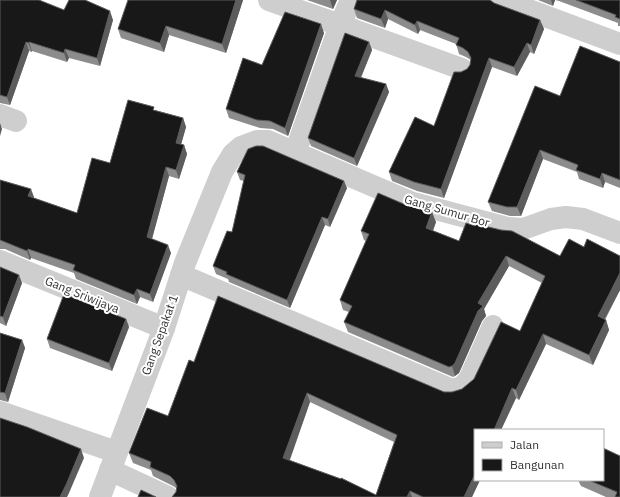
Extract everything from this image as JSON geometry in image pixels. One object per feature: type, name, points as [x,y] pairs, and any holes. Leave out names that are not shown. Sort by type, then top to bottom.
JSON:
[{"type":"street","points":[[269,0],[462,70]]},
{"type":"street","points":[[295,153],[340,25],[351,0]]},
{"type":"street","points":[[502,0],[620,44]]},
{"type":"street","name":"Gang Sumur Bor","points":[[222,172],[232,154],[240,147],[252,143],[268,141],[413,203],[508,228],[523,229],[551,219],[566,217],[583,219],[620,233]]},
{"type":"street","name":"Gang Sepakat 1","points":[[100,497],[164,328],[181,275],[222,172]]},
{"type":"street","name":"Gang Sriwijaya","points":[[0,261],[164,328]]},
{"type":"street","points":[[181,275],[452,390],[462,387],[469,380],[493,326]]},
{"type":"street","points":[[0,412],[113,461],[168,497]]},
{"type":"building","points":[[0,0],[39,0],[64,10],[69,0],[85,0],[110,11],[97,58],[65,49],[64,53],[26,42],[7,97],[0,95]]},
{"type":"building","points":[[128,0],[236,0],[222,44],[166,26],[160,43],[118,29]]},
{"type":"building","points":[[357,0],[490,0],[494,3],[540,20],[531,45],[527,43],[514,67],[489,58],[441,189],[414,182],[389,172],[415,117],[434,126],[454,72],[461,72],[467,69],[470,65],[471,58],[468,52],[456,45],[459,38],[417,21],[415,25],[385,10],[381,19],[354,9]]},
{"type":"building","points":[[576,0],[620,0],[620,19],[615,17],[616,15]]},
{"type":"building","points":[[285,12],[321,24],[285,128],[270,121],[257,120],[226,109],[243,58],[262,65]]},
{"type":"building","points":[[345,33],[369,42],[355,76],[386,84],[354,158],[308,138]]},
{"type":"building","points":[[580,46],[620,62],[620,180],[602,173],[600,179],[576,170],[578,165],[540,150],[517,207],[507,207],[488,202],[535,86],[560,96]]},
{"type":"building","points":[[128,100],[154,107],[153,110],[183,118],[176,143],[184,145],[176,170],[166,167],[147,237],[168,245],[150,294],[137,289],[134,295],[73,270],[75,265],[28,249],[27,251],[0,240],[0,180],[31,189],[28,196],[77,213],[92,158],[110,163]]},
{"type":"building","points":[[256,146],[263,146],[344,181],[328,219],[322,217],[287,300],[226,274],[227,272],[213,266],[227,231],[232,232],[245,175],[237,172],[248,149]]},
{"type":"building","points":[[378,193],[406,205],[432,212],[426,228],[459,241],[466,223],[475,226],[476,224],[512,231],[560,256],[569,239],[584,247],[587,239],[620,256],[620,273],[598,316],[606,320],[589,355],[543,334],[516,390],[512,388],[494,429],[474,429],[474,476],[464,497],[423,497],[410,491],[407,497],[172,497],[176,492],[177,486],[174,480],[170,476],[150,467],[151,462],[129,453],[147,408],[168,416],[189,360],[194,362],[218,296],[444,392],[452,392],[462,389],[474,379],[501,322],[520,331],[545,276],[506,256],[478,303],[483,306],[478,311],[455,363],[449,367],[344,322],[352,306],[340,300],[369,234],[361,231]],"holes":[[[307,393],[397,435],[376,495],[341,478],[283,458]]]},
{"type":"building","points":[[0,267],[19,275],[3,317],[0,316]]},
{"type":"building","points":[[64,294],[126,319],[109,363],[47,339]]},
{"type":"building","points":[[0,333],[22,340],[5,393],[0,392]]},
{"type":"building","points":[[0,418],[27,427],[81,449],[60,497],[0,497]]},
{"type":"building","points":[[604,448],[620,456],[620,497],[615,497],[617,492],[590,481],[604,481]]},
{"type":"building","points":[[141,490],[156,497],[138,497]]}]
